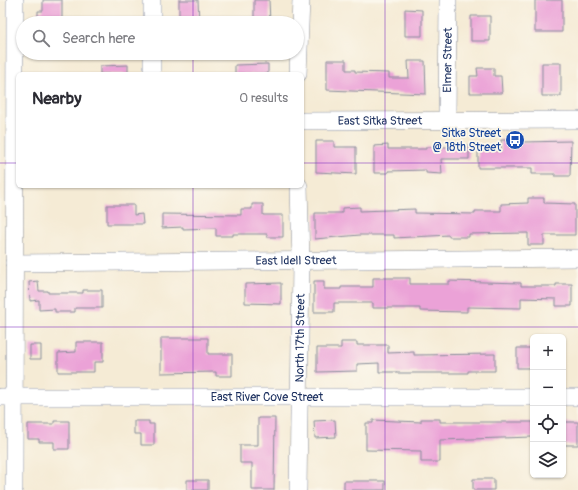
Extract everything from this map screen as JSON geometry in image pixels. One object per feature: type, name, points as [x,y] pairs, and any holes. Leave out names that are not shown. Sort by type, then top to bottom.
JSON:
[{"type":"street","points":[[14,490],[7,397],[14,263],[11,125],[15,0]]},
{"type":"street","points":[[152,0],[152,16]]},
{"type":"street","points":[[300,16],[301,0]]},
{"type":"street","name":"Elmer Street","points":[[447,119],[448,0]]},
{"type":"street","points":[[152,60],[152,72]]},
{"type":"street","points":[[298,72],[299,60]]},
{"type":"street","name":"East Sitka Street","points":[[304,121],[447,119],[578,120]]},
{"type":"street","name":"North 17th Street","points":[[298,490],[301,262],[299,188]]},
{"type":"street","name":"East Idell Street","points":[[14,263],[301,262],[578,258]]},
{"type":"street","points":[[566,397],[578,396]]},
{"type":"street","name":"East River Cove Street","points":[[7,397],[530,397]]},
{"type":"building","points":[[43,0],[62,0],[62,16],[38,16],[38,11],[43,11]]},
{"type":"building","points":[[179,0],[198,0],[199,16],[179,16]]},
{"type":"building","points":[[254,0],[269,0],[270,16],[254,16]]},
{"type":"building","points":[[535,0],[562,0],[562,32],[535,32]]},
{"type":"building","points":[[405,9],[422,10],[422,36],[405,36]]},
{"type":"building","points":[[471,16],[490,16],[490,41],[471,41]]},
{"type":"building","points":[[327,60],[346,60],[346,70],[355,70],[355,72],[389,73],[389,78],[409,78],[408,61],[425,61],[426,94],[327,90]]},
{"type":"building","points":[[542,63],[561,63],[561,96],[542,96]]},
{"type":"building","points":[[268,64],[268,72],[235,72],[235,65]]},
{"type":"building","points":[[128,65],[128,72],[100,72],[100,66]]},
{"type":"building","points":[[477,68],[494,68],[494,76],[501,76],[502,93],[470,93],[470,76],[478,76]]},
{"type":"building","points":[[501,140],[522,140],[522,142],[571,141],[570,176],[555,176],[555,174],[532,174],[532,168],[478,168],[478,151],[501,151]]},
{"type":"building","points":[[316,141],[334,141],[334,147],[356,147],[356,174],[316,172]]},
{"type":"building","points":[[388,145],[388,149],[426,149],[426,147],[469,145],[469,159],[441,159],[442,174],[426,173],[426,170],[374,173],[374,146]]},
{"type":"building","points":[[528,198],[544,198],[544,203],[575,204],[575,235],[544,235],[544,245],[528,245],[528,233],[469,234],[469,237],[449,237],[449,235],[394,238],[394,235],[360,235],[315,239],[315,213],[342,213],[342,208],[360,207],[360,211],[415,209],[415,213],[475,214],[475,211],[501,211],[501,204],[528,203]]},
{"type":"building","points":[[252,204],[263,204],[263,215],[283,215],[283,237],[267,237],[267,234],[233,234],[233,236],[216,236],[216,228],[162,228],[162,214],[241,215],[241,209],[252,209]]},
{"type":"building","points":[[107,205],[134,205],[134,215],[142,214],[143,224],[107,224]]},
{"type":"building","points":[[373,278],[410,278],[410,284],[449,284],[449,281],[521,283],[521,286],[556,286],[556,284],[572,284],[572,306],[556,306],[556,299],[521,298],[521,308],[467,307],[467,312],[420,311],[420,308],[373,308],[373,303],[334,303],[334,312],[314,312],[314,281],[324,281],[324,289],[341,289],[341,287],[373,287]]},
{"type":"building","points":[[38,281],[39,291],[48,291],[48,293],[83,293],[83,290],[102,290],[102,308],[75,308],[75,312],[55,312],[55,309],[39,310],[39,300],[30,301],[29,282]]},
{"type":"building","points":[[281,283],[281,304],[245,303],[245,284]]},
{"type":"building","points":[[161,338],[208,338],[208,354],[232,354],[232,376],[216,376],[216,372],[161,373]]},
{"type":"building","points":[[76,342],[103,342],[103,362],[94,362],[94,372],[58,372],[58,353],[76,352]]},
{"type":"building","points":[[341,342],[357,342],[357,345],[388,345],[388,353],[414,352],[414,355],[495,354],[495,371],[468,371],[468,373],[379,372],[379,363],[357,364],[357,371],[317,372],[317,348],[341,348]]},
{"type":"building","points":[[30,345],[41,345],[41,359],[30,359]]},
{"type":"building","points":[[517,348],[530,348],[530,368],[517,368]]},
{"type":"building","points":[[258,418],[275,418],[274,490],[252,490],[252,463],[240,463],[240,445],[258,445]]},
{"type":"building","points":[[421,419],[440,419],[440,422],[530,422],[530,437],[440,440],[440,462],[421,462],[421,451],[366,450],[366,423],[373,423],[373,420],[421,422]]},
{"type":"building","points":[[335,420],[336,437],[315,438],[314,421]]},
{"type":"building","points":[[54,421],[69,421],[69,449],[54,449],[54,442],[39,442],[39,439],[28,439],[28,424],[54,424]]},
{"type":"building","points":[[134,421],[149,421],[149,424],[154,424],[154,445],[141,445],[141,434],[134,434]]},
{"type":"building","points":[[566,422],[578,422],[578,445],[566,445]]},
{"type":"building","points":[[473,479],[494,479],[494,490],[473,490]]},
{"type":"building","points":[[187,480],[208,480],[208,490],[187,490]]},
{"type":"building","points":[[344,481],[385,481],[385,490],[344,490]]},
{"type":"place","name":"Sitka Street @ 18th Street","points":[[515,140]]}]
